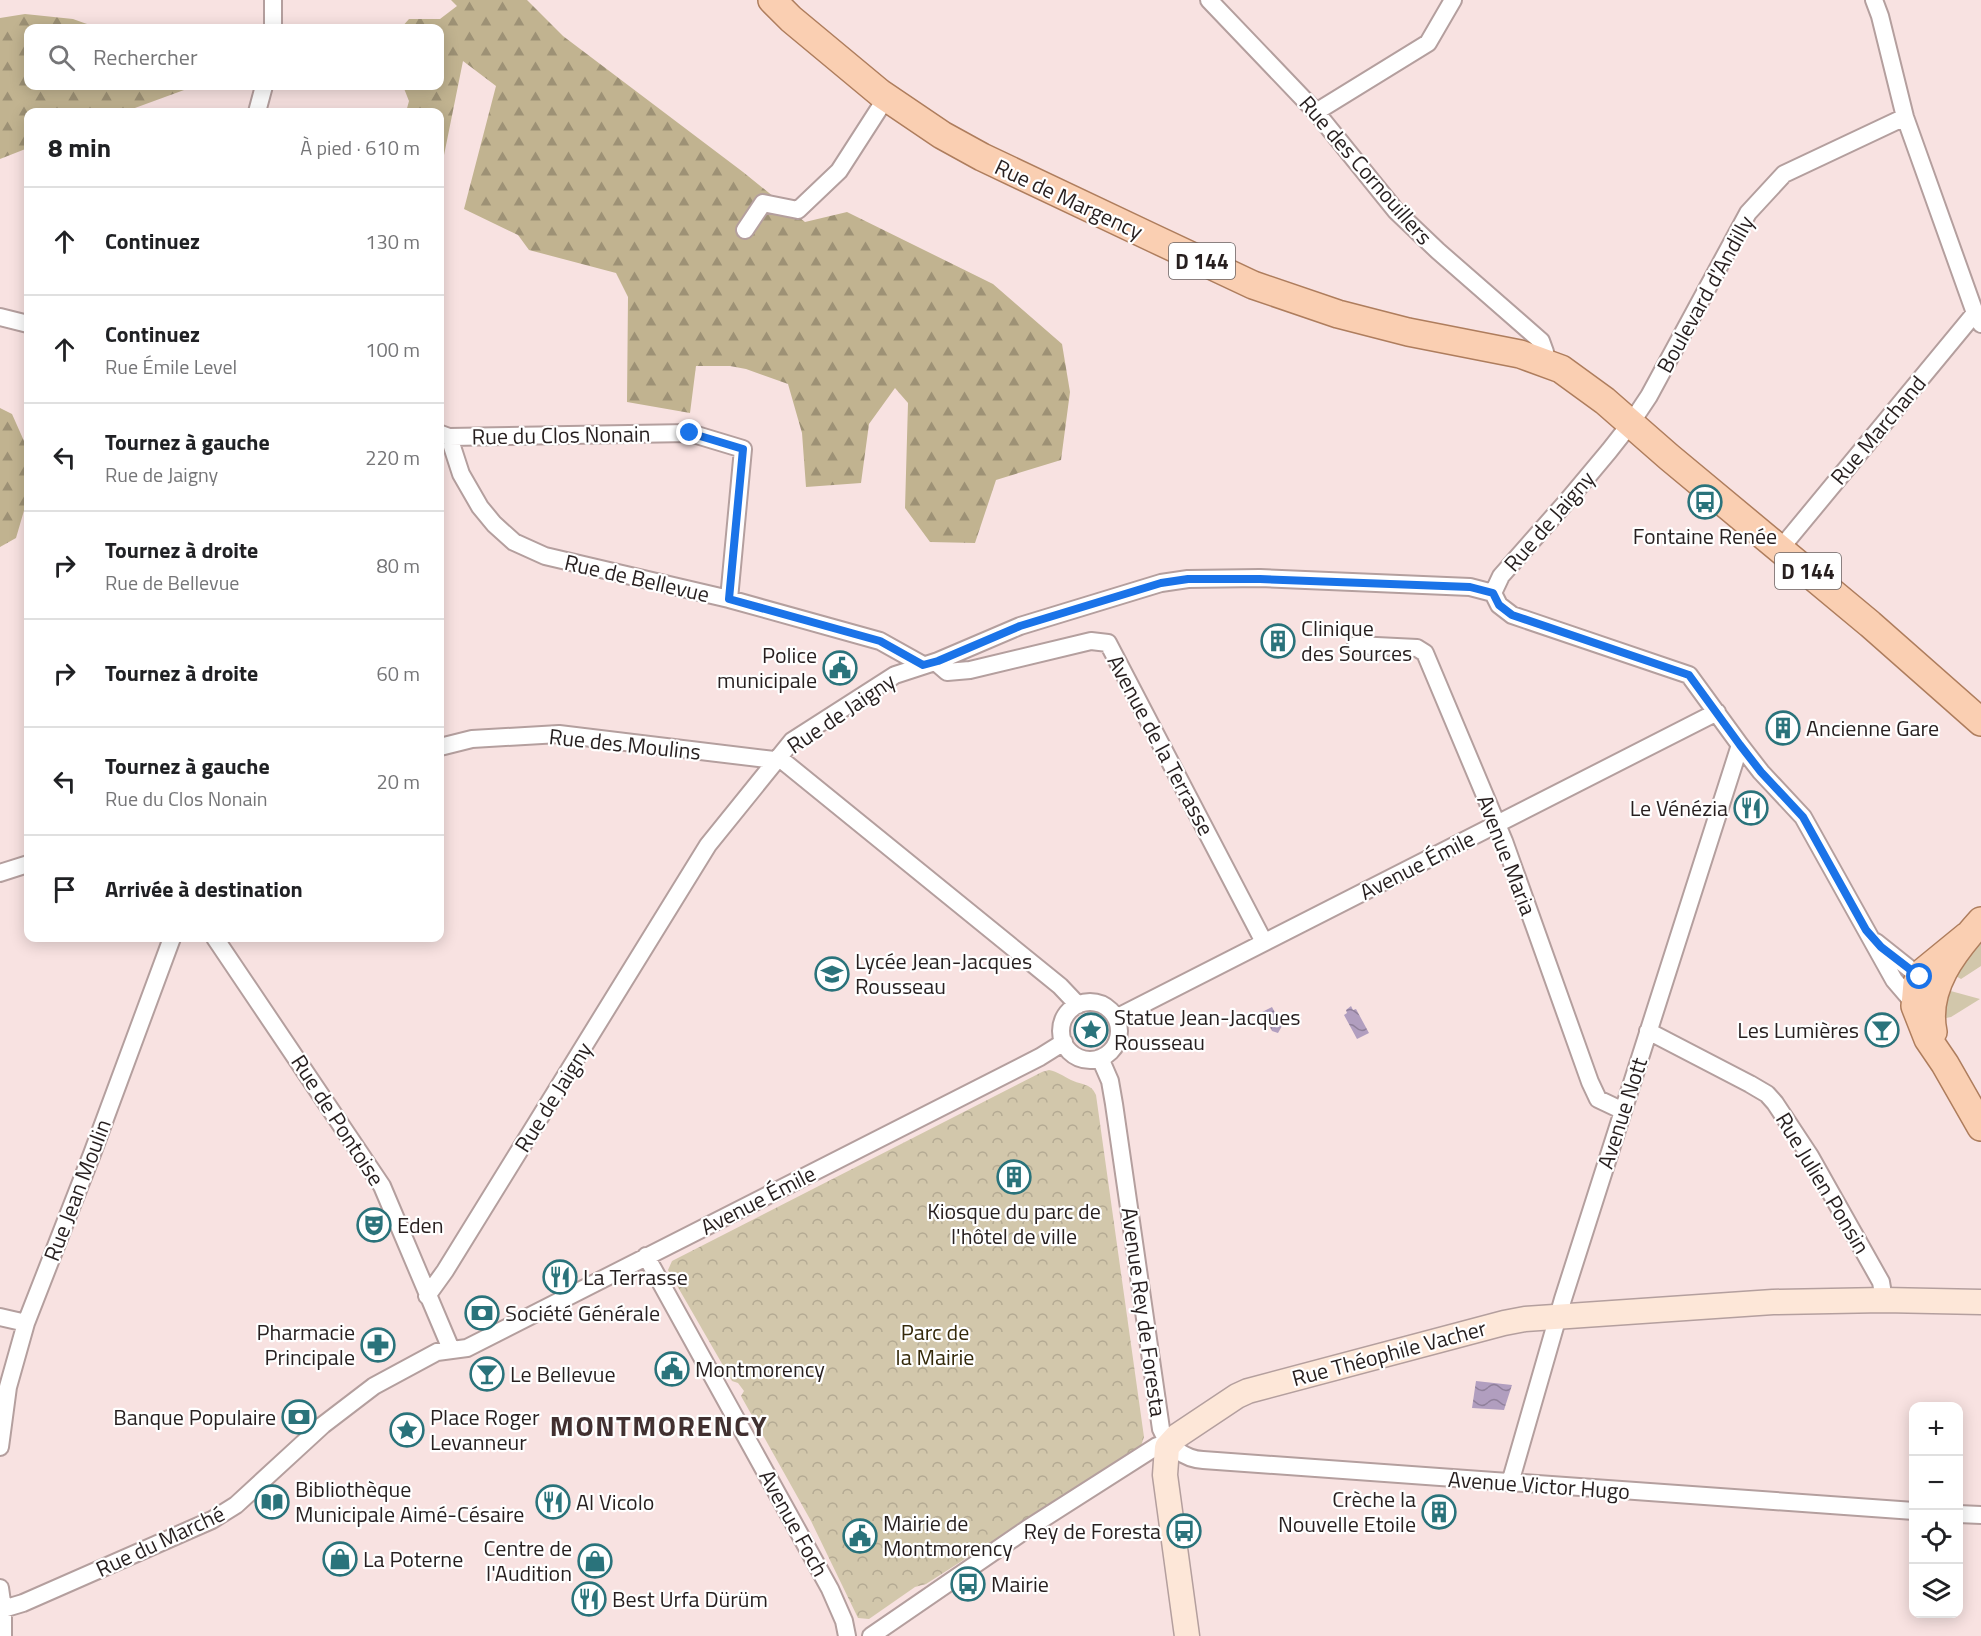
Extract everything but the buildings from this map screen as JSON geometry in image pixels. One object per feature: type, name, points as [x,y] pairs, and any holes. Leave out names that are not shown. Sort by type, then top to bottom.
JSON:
[{"type":"main road","name":"Rue de Margency","points":[[772,0],[886,98],[942,135],[982,157],[1253,285],[1338,314],[1408,332],[1520,354],[1561,369],[1631,423]]},
{"type":"main road","name":"D 144","points":[[1631,423],[1870,624],[1981,722]]},
{"type":"main road","points":[[1974,928],[1927,968],[1916,988],[1926,1005],[1937,1046],[1945,1064],[1981,1127]]},
{"type":"main road","points":[[1926,1005],[1941,975],[1974,928]]},
{"type":"main road","name":"Rue Théophile Vacher","points":[[1170,1443],[1237,1396],[1260,1386],[1504,1323],[1559,1316],[1773,1302],[1884,1300],[1981,1302]]},
{"type":"main road","name":"Avenue Rey de Foresta","points":[[1170,1443],[1166,1452],[1165,1475],[1187,1636]]},
{"type":"street","points":[[273,0],[273,24]]},
{"type":"street","name":"Rue des Cornouillers","points":[[1209,0],[1316,112],[1396,211],[1540,341],[1545,352],[1543,362]]},
{"type":"street","points":[[1316,112],[1428,43],[1453,0]]},
{"type":"street","points":[[1874,0],[1905,117],[1978,318]]},
{"type":"street","points":[[258,108],[263,90]]},
{"type":"street","points":[[745,230],[763,203],[798,210],[839,171],[886,98]]},
{"type":"street","name":"Boulevard d'Andilly","points":[[1631,423],[1649,396],[1748,213],[1784,174],[1905,117]]},
{"type":"street","points":[[0,317],[24,323]]},
{"type":"street","name":"Rue Marchand","points":[[1780,548],[1978,318]]},
{"type":"street","name":"Rue de Jaigny","points":[[427,1296],[445,1271],[708,845],[792,741],[895,675],[1020,626],[1161,583],[1188,579],[1260,579],[1470,587],[1493,593],[1501,576],[1568,500],[1631,423]]},
{"type":"street","name":"Rue du Clos Nonain","points":[[444,435],[690,433],[743,449],[729,599]]},
{"type":"street","name":"Rue de Bellevue","points":[[444,435],[461,474],[480,507],[494,525],[514,542],[545,556],[729,599],[880,641],[930,663]]},
{"type":"street","points":[[1493,593],[1499,605],[1512,615],[1689,675],[1761,772],[1803,817],[1894,980],[1926,1005]]},
{"type":"street","name":"Avenue de la Terrasse","points":[[930,663],[940,666],[947,672],[970,670],[1091,641],[1108,643],[1264,942]]},
{"type":"street","name":"Avenue Maria","points":[[1356,645],[1417,648],[1425,652],[1504,841],[1590,1082],[1598,1099],[1617,1108],[1624,1107]]},
{"type":"street","name":"Avenue Émile","points":[[1116,1018],[1717,712]]},
{"type":"street","name":"Rue des Moulins","points":[[444,746],[472,739],[558,734],[776,760]]},
{"type":"street","name":"Avenue Nott","points":[[1510,1483],[1624,1107],[1740,745]]},
{"type":"street","points":[[776,760],[783,761],[1060,986],[1078,1005]]},
{"type":"street","points":[[0,873],[24,865]]},
{"type":"street","points":[[1866,930],[1881,947],[1920,977]]},
{"type":"street","name":"Rue Jean Moulin","points":[[0,1447],[8,1387],[26,1323],[92,1154],[170,942]]},
{"type":"street","name":"Rue de Pontoise","points":[[218,942],[382,1186],[451,1349]]},
{"type":"street","points":[[1095,1002],[1111,1011],[1116,1018],[1119,1027],[1115,1046],[1100,1058],[1092,1060],[1075,1056],[1064,1042],[1062,1025],[1070,1010],[1078,1005],[1095,1002]]},
{"type":"street","name":"Rue Julien Ponsin","points":[[1648,1031],[1750,1084],[1767,1094],[1775,1103],[1810,1156],[1881,1282],[1884,1300]]},
{"type":"street","name":"Avenue Émile","points":[[451,1349],[467,1348],[1029,1062],[1064,1042]]},
{"type":"street","name":"Avenue Rey de Foresta","points":[[1100,1058],[1110,1081],[1114,1104],[1161,1429],[1170,1443]]},
{"type":"street","name":"Avenue Foch","points":[[646,1256],[831,1590],[844,1621],[847,1636]]},
{"type":"street","points":[[0,1317],[26,1323]]},
{"type":"street","name":"Rue du Marché","points":[[3,1608],[22,1603],[212,1520],[236,1505],[306,1450],[323,1425],[374,1386],[438,1352],[451,1349]]},
{"type":"street","name":"Avenue Victor Hugo","points":[[1170,1443],[1183,1455],[1195,1460],[1909,1511]]},
{"type":"street","name":"Rue Théophile Vacher","points":[[871,1636],[1047,1516],[1156,1446],[1170,1443]]},
{"type":"street","points":[[1963,1514],[1981,1515]]},
{"type":"street","points":[[0,1588],[3,1636]]},
{"type":"green space","points":[[451,0],[527,0],[563,36],[743,172],[805,222],[847,212],[993,284],[1062,344],[1070,392],[1061,460],[996,480],[975,543],[930,542],[905,508],[908,403],[895,388],[869,424],[861,483],[806,487],[802,433],[788,384],[746,369],[730,366],[696,366],[690,413],[627,402],[628,297],[616,273],[529,250],[518,235],[464,209],[496,86],[463,61],[444,155],[444,108],[407,108],[409,101],[405,90],[444,90],[444,24],[405,24],[409,19],[440,19],[457,6]]},
{"type":"green space","points":[[25,14],[73,19],[87,24],[24,24],[24,90],[184,90],[135,108],[24,108],[24,150],[0,159],[0,18]]},
{"type":"green space","points":[[0,408],[12,414],[24,441],[24,511],[16,538],[0,547]]},
{"type":"green space","points":[[1981,938],[1981,966],[1961,979],[1954,975]]},
{"type":"green space","points":[[1947,990],[1980,999],[1946,1018]]},
{"type":"green space","name":"Parc de la Mairie","points":[[1049,1070],[1089,1086],[1096,1095],[1144,1437],[1141,1446],[926,1584],[915,1587],[869,1619],[858,1618],[811,1521],[741,1396],[744,1391],[738,1383],[732,1381],[668,1270],[672,1261]]},
{"type":"water","points":[[1351,1006],[1353,1010],[1356,1009],[1369,1033],[1357,1039],[1344,1015]]},
{"type":"water","points":[[1272,1007],[1282,1026],[1278,1033],[1272,1031],[1262,1012]]},
{"type":"water","points":[[1476,1381],[1512,1385],[1504,1410],[1472,1408]]},
{"type":"place","name":"Fontaine Renée","points":[[1705,502]]},
{"type":"place","name":"Clinique des Sources","points":[[1278,641]]},
{"type":"place","name":"Police municipale","points":[[840,668]]},
{"type":"place","name":"Ancienne Gare","points":[[1783,728]]},
{"type":"place","name":"Le Vénézia","points":[[1751,808]]},
{"type":"place","name":"Lycée Jean-Jacques Rousseau","points":[[832,974]]},
{"type":"place","name":"Statue Jean-Jacques Rousseau","points":[[1091,1030]]},
{"type":"place","name":"Les Lumières","points":[[1882,1030]]},
{"type":"place","name":"Kiosque du parc de l'hôtel de ville","points":[[1014,1177]]},
{"type":"place","name":"Eden","points":[[374,1225]]},
{"type":"place","name":"La Terrasse","points":[[560,1277]]},
{"type":"place","name":"Société Générale","points":[[482,1313]]},
{"type":"place","name":"Pharmacie Principale","points":[[378,1345]]},
{"type":"place","name":"Montmorency","points":[[672,1369]]},
{"type":"place","name":"Le Bellevue","points":[[487,1374]]},
{"type":"place","name":"Banque Populaire","points":[[299,1417]]},
{"type":"place","name":"Place Roger Levanneur","points":[[407,1430]]},
{"type":"place","name":"Bibliothèque Municipale Aimé-Césaire","points":[[272,1502]]},
{"type":"place","name":"Al Vicolo","points":[[553,1502]]},
{"type":"place","name":"Crèche la Nouvelle Etoile","points":[[1439,1512]]},
{"type":"place","name":"Rey de Foresta","points":[[1184,1531]]},
{"type":"place","name":"Mairie de Montmorency","points":[[860,1536]]},
{"type":"place","name":"La Poterne","points":[[340,1559]]},
{"type":"place","name":"Centre de l'Audition","points":[[595,1561]]},
{"type":"place","name":"Mairie","points":[[968,1584]]},
{"type":"place","name":"Best Urfa Dürüm","points":[[589,1599]]},
{"type":"district","name":"MONTMORENCY","points":[[659,1425]]},
{"type":"route","points":[[690,433],[743,449],[729,599],[880,641],[923,665],[938,661],[1020,626],[1161,583],[1188,579],[1260,579],[1470,587],[1493,593],[1499,605],[1512,615],[1689,675],[1761,772],[1803,817],[1866,930],[1881,947],[1920,977]]}]
